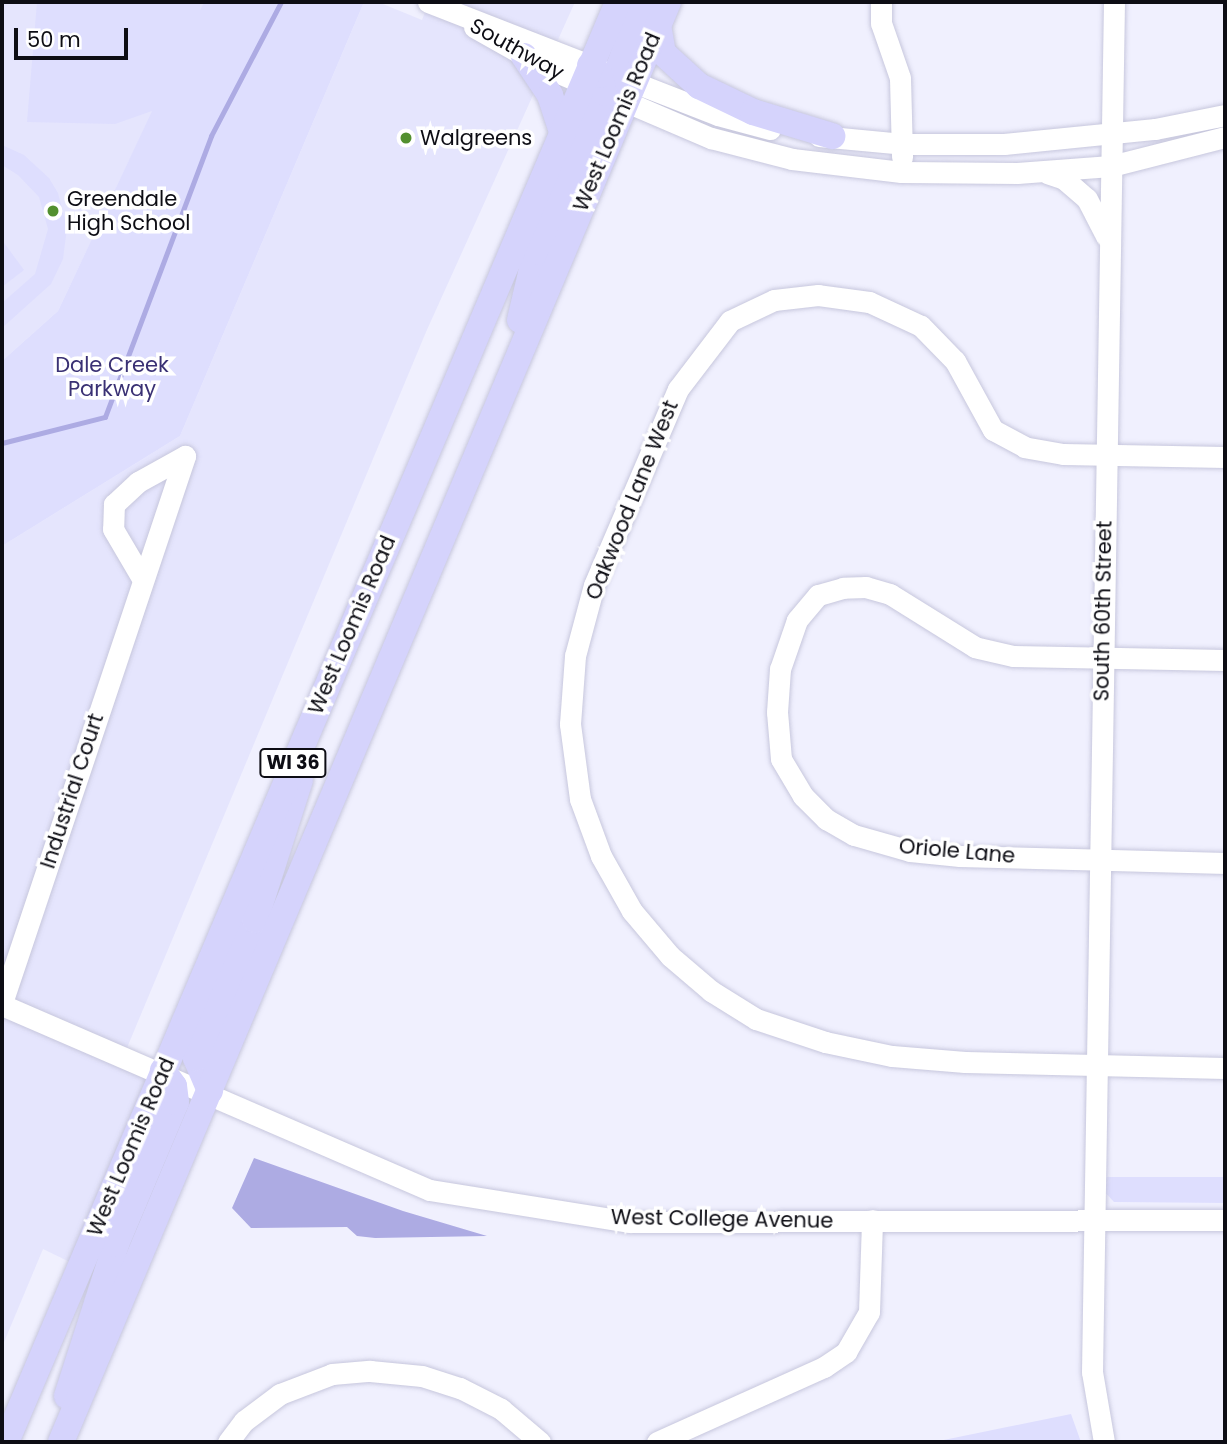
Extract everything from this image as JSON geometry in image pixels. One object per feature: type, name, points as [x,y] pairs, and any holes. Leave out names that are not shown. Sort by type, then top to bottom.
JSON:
[{"type":"main road","name":"West Loomis Road","points":[[61,1442],[504,390],[609,84],[618,2]]},
{"type":"main road","points":[[609,84],[643,2]]},
{"type":"main road","name":"West Loomis Road","points":[[6,1442],[562,132],[609,84],[663,13]]},
{"type":"main road","points":[[663,13],[663,53],[699,86],[753,112],[832,136]]},
{"type":"main road","points":[[524,56],[550,95],[562,132]]},
{"type":"main road","points":[[210,1091],[196,1058],[255,920],[295,805],[313,716]]},
{"type":"main road","points":[[55,1442],[78,1353],[116,1244],[176,1102],[174,1086],[163,1071]]},
{"type":"street","name":"Southway","points":[[428,2],[609,84]]},
{"type":"street","points":[[881,2],[880,23],[901,78],[901,172]]},
{"type":"street","name":"South 60th Street","points":[[1104,1442],[1092,1372],[1101,659],[1114,2]]},
{"type":"street","name":"Southway","points":[[452,12],[524,56],[609,84]]},
{"type":"street","points":[[609,84],[760,127],[903,144],[1004,144],[1111,134],[1225,116]]},
{"type":"street","points":[[609,84],[746,149],[901,172],[1042,172],[1111,166],[1225,137]]},
{"type":"street","points":[[1042,172],[1064,179],[1087,199],[1104,229],[1110,251]]},
{"type":"street","name":"Oakwood Lane West","points":[[1225,457],[1106,452],[1063,454],[1025,447],[993,430],[956,360],[921,326],[869,302],[818,295],[774,300],[730,321],[678,389],[594,585],[575,656],[569,724],[580,799],[601,856],[632,911],[670,956],[711,992],[756,1019],[825,1042],[892,1056],[1097,1066],[1225,1068]]},
{"type":"street","name":"Industrial Court","points":[[2,1004],[186,456],[138,482],[114,504],[113,529],[143,580]]},
{"type":"street","name":"Oriole Lane","points":[[1225,660],[1013,656],[975,647],[890,594],[866,587],[843,588],[818,596],[797,620],[780,669],[777,712],[781,759],[803,796],[826,819],[854,835],[909,851],[960,856],[1225,863]]},
{"type":"street","name":"West College Avenue","points":[[2,1004],[210,1091],[430,1190],[629,1222],[1225,1220]]},
{"type":"street","points":[[657,1442],[824,1367],[846,1352],[869,1312],[872,1220]]},
{"type":"street","points":[[228,1442],[244,1421],[280,1394],[332,1374],[370,1371],[422,1376],[460,1388],[501,1409],[540,1442]]},
{"type":"shaded area","name":"Greendale High School","points":[[2,2],[204,2],[58,311],[2,361]]},
{"type":"shaded area","points":[[364,2],[378,2],[422,20],[429,2],[575,2],[426,332],[124,1055],[163,1071],[80,1267],[43,1249],[2,1347],[2,546],[180,436]]},
{"type":"green space","name":"Dale Creek Parkway","points":[[37,2],[200,2],[200,10],[204,2],[364,2],[180,436],[2,546],[2,361],[58,311],[152,111],[115,124],[27,122]]},
{"type":"green space","points":[[2,145],[24,155],[49,178],[58,193],[67,228],[63,259],[51,284],[2,328],[2,303],[35,274],[48,229],[39,197],[18,175],[2,165]]},
{"type":"green space","points":[[2,240],[24,270],[2,287]]},
{"type":"green space","points":[[1103,1177],[1225,1177],[1225,1203],[1114,1202],[1103,1190]]},
{"type":"green space","points":[[1071,1414],[1081,1442],[934,1442]]},
{"type":"water","points":[[254,1158],[403,1211],[487,1236],[375,1238],[357,1236],[347,1227],[251,1228],[232,1208]]},
{"type":"waterway","points":[[2,443],[105,417],[211,136],[281,2]]},
{"type":"place","name":"Walgreens","points":[[406,138]]},
{"type":"place","name":"Greendale High School","points":[[53,211]]}]
